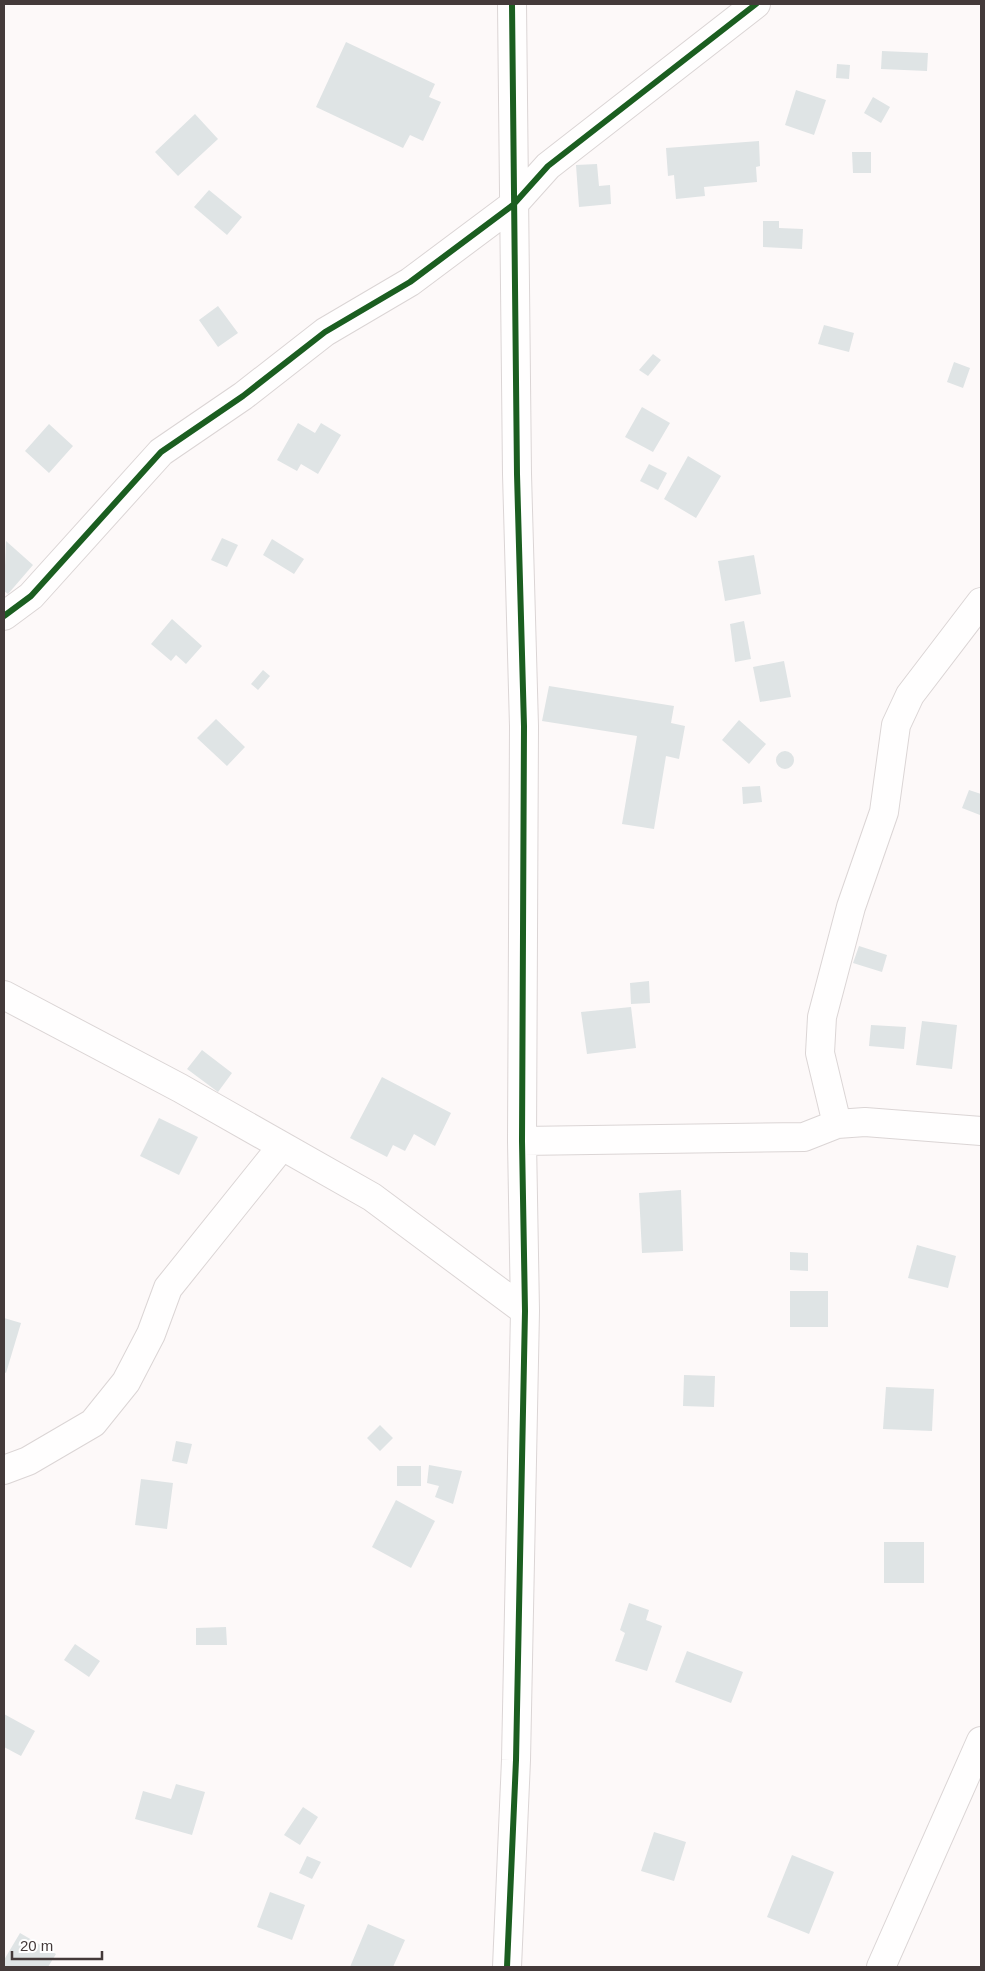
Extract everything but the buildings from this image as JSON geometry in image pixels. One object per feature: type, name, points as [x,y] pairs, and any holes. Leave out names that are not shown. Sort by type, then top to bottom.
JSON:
[{"type":"street","points":[[508,1967],[516,1760],[525,1311],[522,1141],[524,726],[513,205],[512,4]]},
{"type":"street","points":[[4,616],[31,596],[160,452],[243,396],[325,332],[410,282],[513,205],[548,166],[756,4]]},
{"type":"street","points":[[838,1124],[820,1053],[822,1017],[850,907],[884,812],[896,725],[910,695],[981,602]]},
{"type":"street","points":[[4,995],[180,1088],[372,1197],[525,1311]]},
{"type":"street","points":[[522,1141],[804,1137],[838,1124],[866,1122],[981,1131]]},
{"type":"street","points":[[4,1470],[28,1461],[93,1423],[126,1382],[151,1334],[168,1288],[282,1146]]},
{"type":"street","points":[[882,1967],[981,1741]]},
{"type":"cycle path","points":[[507,1967],[516,1760],[525,1311],[522,1141],[524,726],[517,474],[512,4]]},
{"type":"cycle path","points":[[4,616],[31,596],[161,452],[243,396],[325,332],[410,282],[513,205],[548,166],[756,4]]}]
